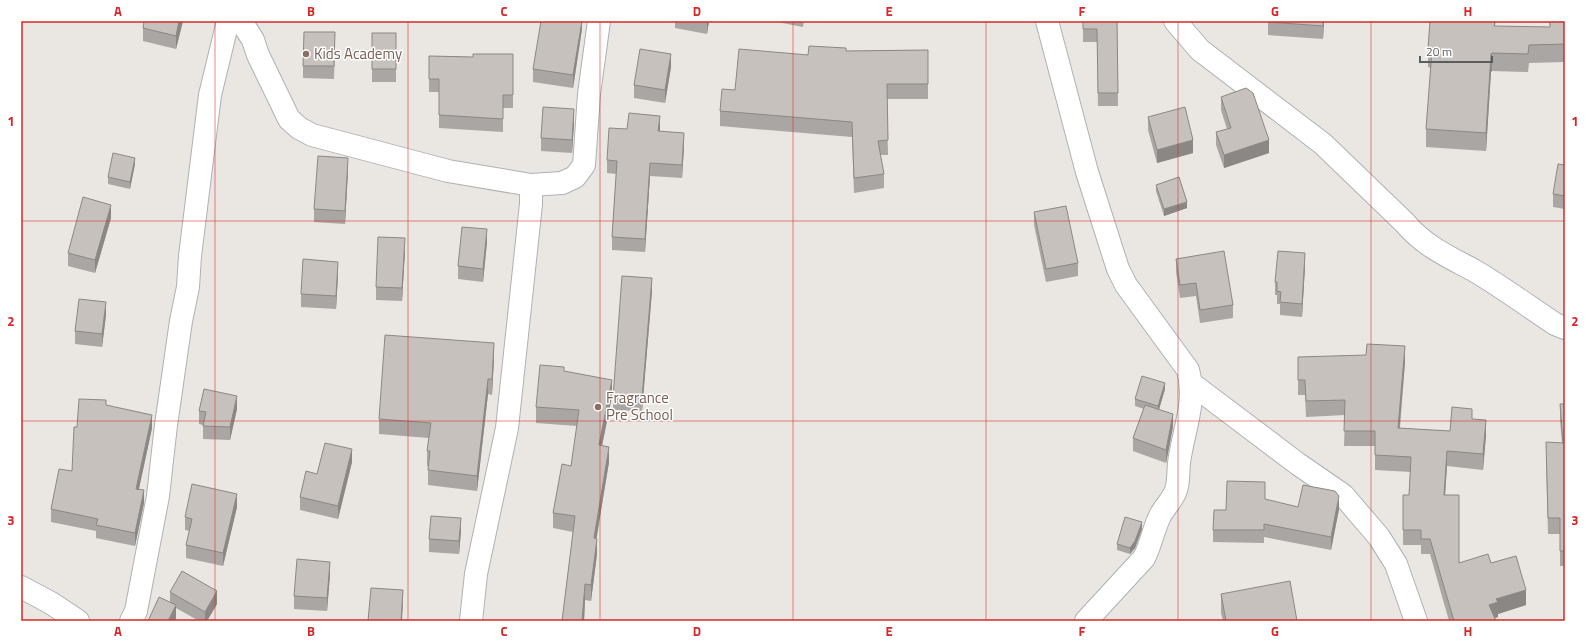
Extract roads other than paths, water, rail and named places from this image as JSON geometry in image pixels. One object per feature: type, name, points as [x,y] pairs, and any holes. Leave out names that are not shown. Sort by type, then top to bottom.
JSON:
[{"type":"street","points":[[131,621],[136,611],[158,496],[166,424],[181,321],[188,287],[190,256],[205,146],[207,113],[228,21]]},
{"type":"street","points":[[241,21],[254,40],[258,55],[289,119],[299,128],[312,135],[448,171],[531,185],[562,182],[576,177],[584,165],[589,94],[599,21]]},
{"type":"street","points":[[1047,21],[1087,172],[1118,269],[1126,285],[1188,370],[1192,384],[1192,399],[1179,464],[1176,492],[1161,513],[1152,532],[1148,550],[1144,558],[1086,621]]},
{"type":"street","points":[[1175,21],[1200,50],[1323,144],[1405,223],[1415,236],[1433,249],[1476,272],[1555,324],[1565,328]]},
{"type":"street","points":[[471,621],[476,574],[507,428],[531,204],[531,185]]},
{"type":"street","points":[[1192,384],[1298,464],[1343,495],[1379,537],[1396,564],[1416,621]]},
{"type":"street","points":[[21,587],[51,603],[78,621]]},
{"type":"place","name":"Kids Academy","points":[[306,54]]},
{"type":"place","name":"Fragrance Pre School","points":[[598,407]]}]
